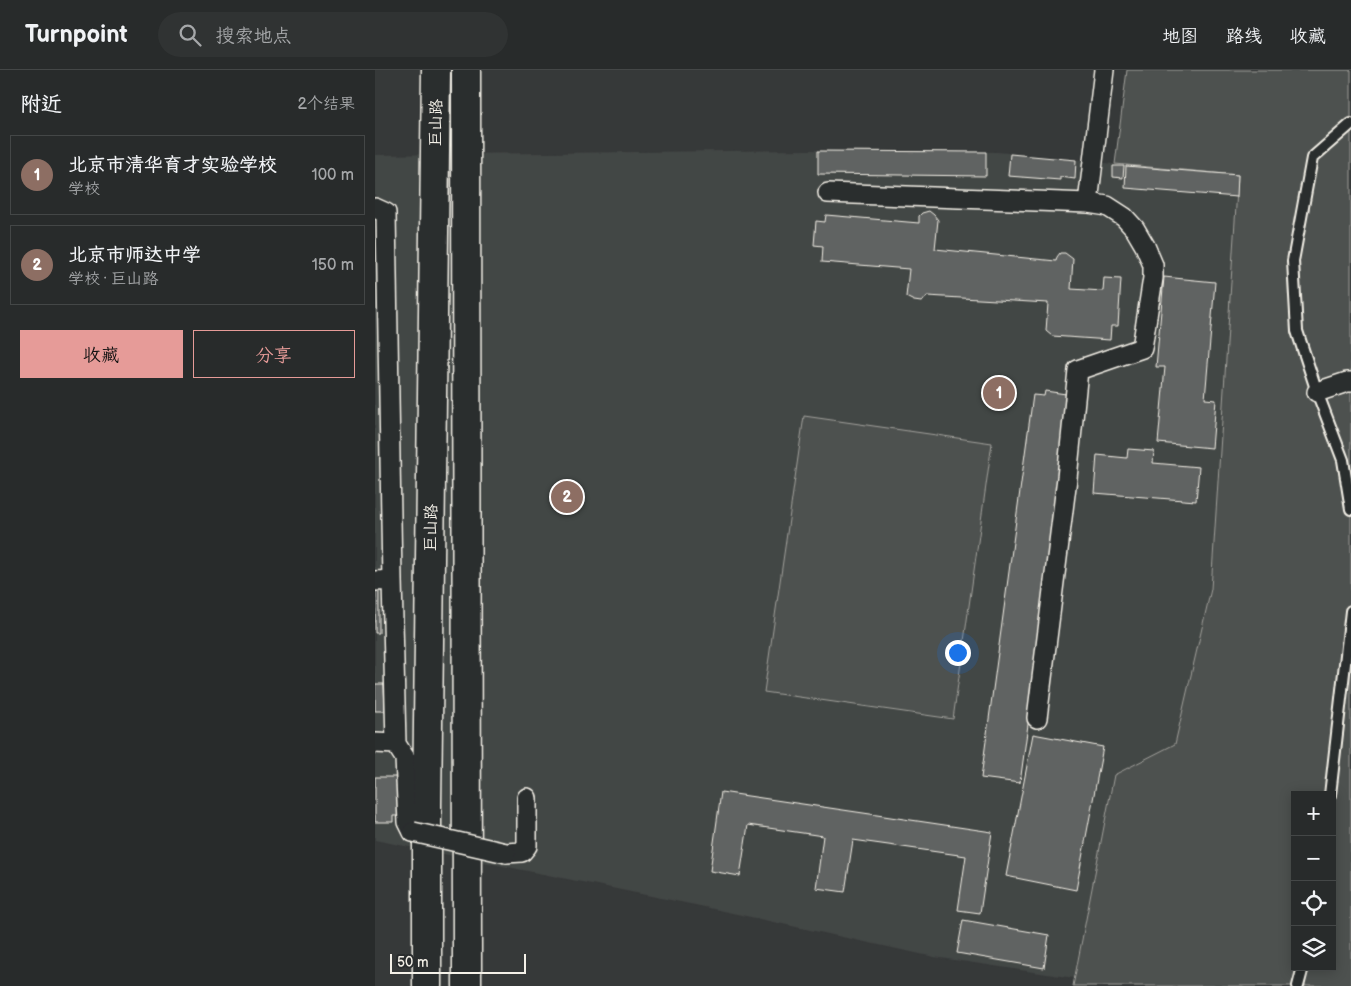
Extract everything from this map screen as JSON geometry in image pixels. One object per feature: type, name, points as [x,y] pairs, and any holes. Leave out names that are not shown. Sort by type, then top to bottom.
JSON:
[{"type":"main road","name":"巨山路","points":[[427,986],[427,785],[436,70]]},
{"type":"main road","name":"巨山路","points":[[466,70],[467,986]]},
{"type":"street","points":[[1088,203],[1104,70]]},
{"type":"street","points":[[828,193],[1088,203],[1107,206],[1124,217],[1135,229],[1153,265],[1153,278],[1142,348],[1078,370],[1067,478],[1037,718]]},
{"type":"street","points":[[375,208],[386,213],[382,438],[384,580],[396,744],[405,758],[408,822],[413,832],[506,853],[522,852],[527,846],[527,798]]},
{"type":"street","points":[[1317,392],[1351,382]]},
{"type":"street","points":[[375,744],[396,744]]},
{"type":"lane","points":[[1351,124],[1312,158],[1293,261],[1297,332],[1343,460],[1351,509]]},
{"type":"lane","points":[[1330,791],[1351,611]]},
{"type":"lane","points":[[1297,986],[1302,971]]},
{"type":"shaded area","points":[[1127,70],[1351,70],[1351,986],[1073,986],[1114,775],[1175,744],[1211,589],[1238,175],[1115,164]]},
{"type":"shaded area","points":[[808,150],[997,152],[1126,166],[1238,175],[1211,589],[1175,745],[1114,775],[1074,978],[934,957],[700,906],[375,840],[375,155]]},
{"type":"shaded area","points":[[804,416],[992,443],[953,719],[764,692]]},
{"type":"building","points":[[818,151],[986,152],[986,176],[818,174]]},
{"type":"building","points":[[1010,154],[1076,160],[1075,179],[1060,177],[1060,180],[1008,176]]},
{"type":"building","points":[[1113,166],[1124,166],[1123,178],[1113,177]]},
{"type":"building","points":[[1126,166],[1238,175],[1237,197],[1125,188]]},
{"type":"building","points":[[929,211],[938,220],[935,249],[1056,261],[1060,253],[1065,253],[1073,259],[1071,289],[1103,291],[1104,278],[1121,279],[1118,326],[1111,326],[1110,340],[1052,336],[1046,331],[1048,303],[927,296],[921,302],[914,301],[906,297],[909,269],[822,262],[823,246],[814,245],[816,221],[825,222],[826,215],[919,223],[919,216]]},
{"type":"building","points":[[1164,277],[1215,282],[1205,399],[1216,400],[1212,448],[1158,443],[1165,367],[1156,367]]},
{"type":"building","points":[[1045,391],[1073,395],[1020,783],[981,778],[1033,395],[1044,396]]},
{"type":"building","points":[[1128,449],[1154,451],[1153,463],[1199,467],[1196,501],[1094,493],[1097,455],[1127,458]]},
{"type":"building","points":[[375,590],[379,590],[379,633],[375,633]]},
{"type":"building","points":[[375,684],[384,684],[385,711],[375,711]]},
{"type":"building","points":[[1033,734],[1103,747],[1076,890],[1006,876]]},
{"type":"building","points":[[375,777],[401,777],[400,816],[393,816],[393,822],[375,822]]},
{"type":"building","points":[[721,792],[992,832],[980,913],[958,910],[966,856],[853,840],[845,892],[816,888],[823,836],[748,825],[740,876],[710,871]]},
{"type":"building","points":[[963,920],[1049,935],[1044,968],[957,953]]},
{"type":"place","name":"北京市清华育才实验学校","points":[[999,393]]},
{"type":"place","name":"北京市师达中学","points":[[567,497]]}]
